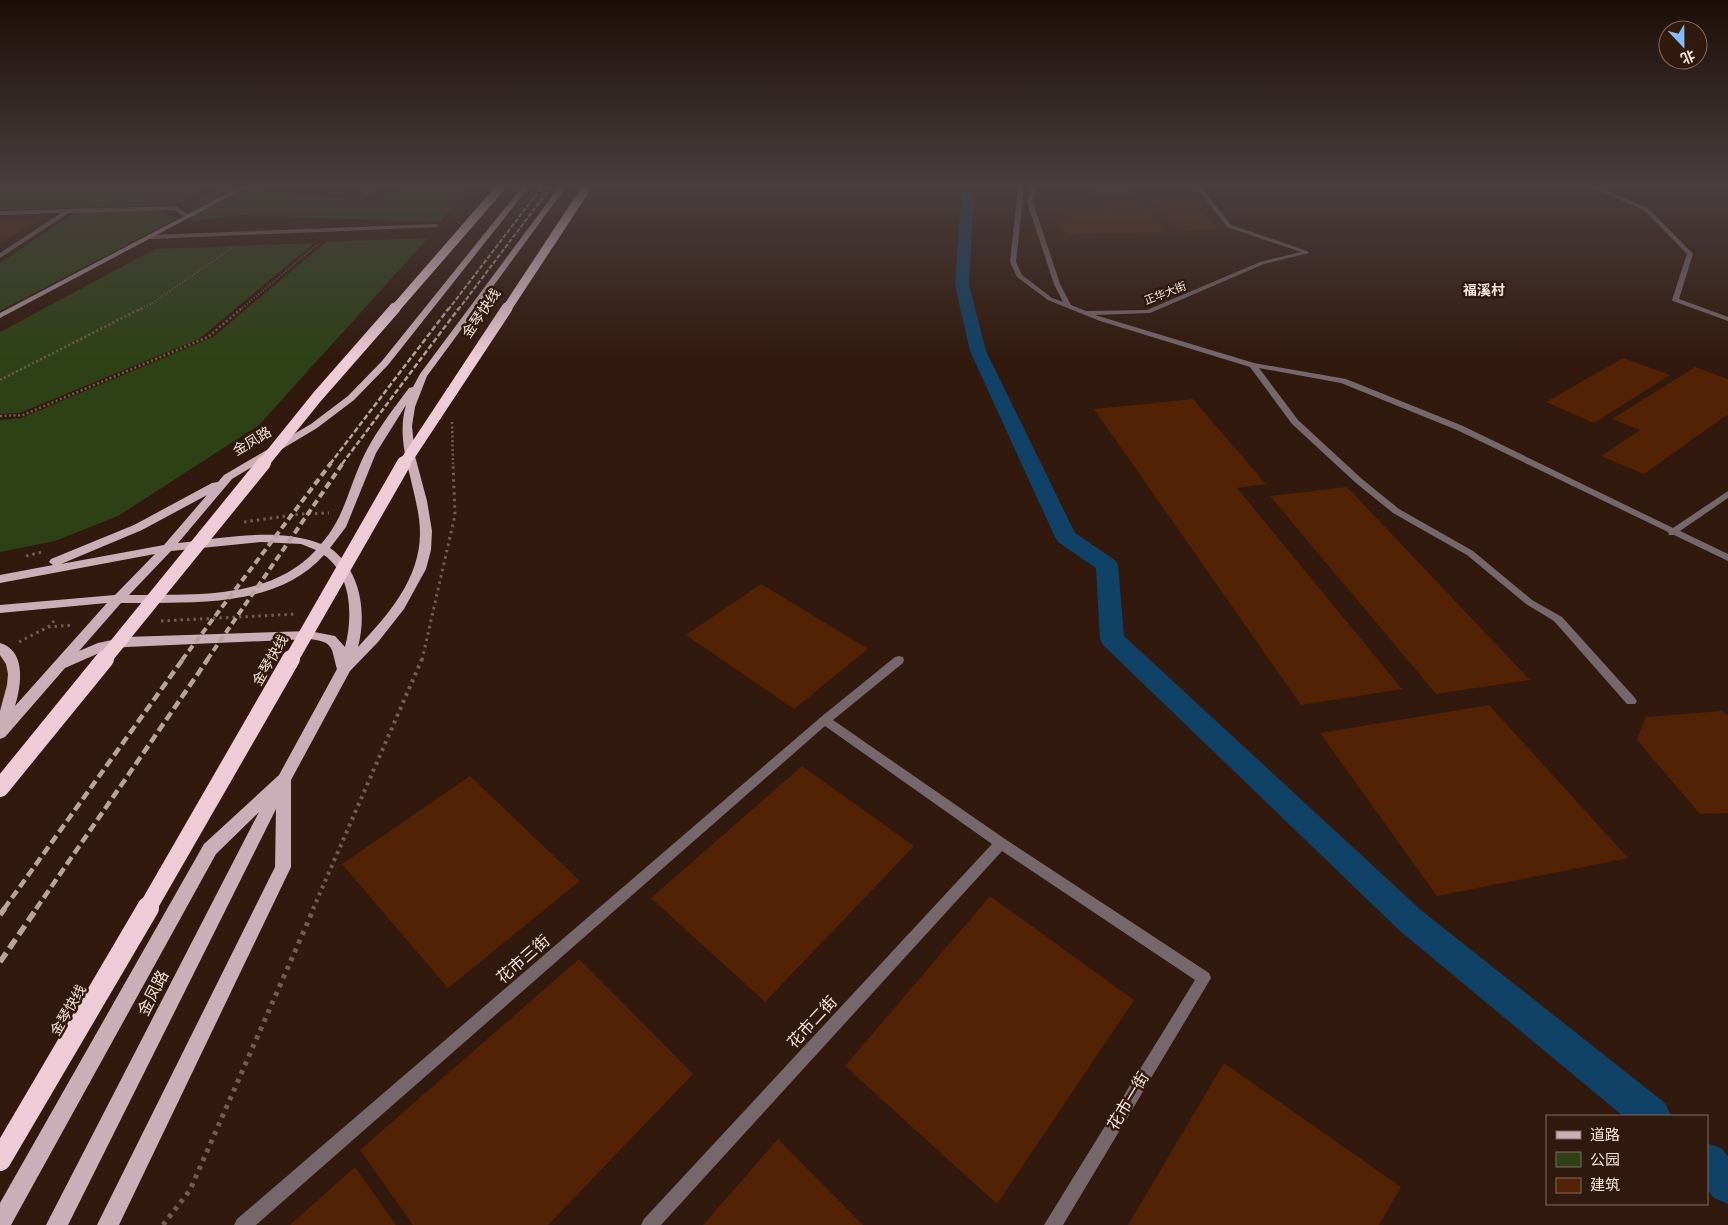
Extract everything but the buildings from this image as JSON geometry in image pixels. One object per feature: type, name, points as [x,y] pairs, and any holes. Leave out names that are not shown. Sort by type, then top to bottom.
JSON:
[{"type":"highway","points":[[0,788],[317,397],[451,244]]},
{"type":"highway","name":"金琴快线","points":[[0,1160],[164,880],[399,471],[549,244]]},
{"type":"main road","name":"金凤路","points":[[0,733],[95,624],[168,548],[228,478],[314,426],[351,398],[385,363],[480,244]]},
{"type":"main road","points":[[0,609],[118,599],[204,598],[250,592],[288,578],[301,570],[324,549],[341,528],[349,513],[366,463],[380,434],[521,244]]},
{"type":"main road","points":[[344,669],[388,622],[418,574],[427,532],[411,459],[408,424],[409,410],[423,376]]},
{"type":"main road","points":[[19,575],[117,538],[186,503],[228,478]]},
{"type":"main road","points":[[0,579],[168,548],[261,538],[284,538],[302,541],[324,549],[335,557],[348,578],[356,602],[355,631],[344,669]]},
{"type":"main road","points":[[51,675],[74,658],[103,646],[119,643],[297,635],[332,639],[339,645],[344,669]]},
{"type":"main road","points":[[0,648],[4,650],[15,668],[13,690],[0,733]]},
{"type":"main road","name":"金凤路","points":[[57,1225],[284,778],[344,669]]},
{"type":"main road","points":[[0,1224],[210,849],[284,778]]},
{"type":"main road","points":[[108,1225],[284,867],[284,778]]},
{"type":"street","points":[[0,256],[18,244]]},
{"type":"street","points":[[0,316],[138,244]]},
{"type":"street","points":[[1015,244],[1013,262],[1019,276],[1050,299],[1102,320],[1253,365],[1343,381],[1460,428],[1672,533],[1728,558]]},
{"type":"street","points":[[1044,244],[1057,284],[1069,307]]},
{"type":"street","name":"正华大街","points":[[1084,313],[1148,312],[1262,263],[1306,253],[1280,244]]},
{"type":"street","points":[[1680,244],[1690,254],[1675,300],[1728,319]]},
{"type":"street","points":[[1253,365],[1295,422],[1359,480],[1396,511],[1470,553],[1529,602],[1558,618],[1631,701]]},
{"type":"street","points":[[1672,533],[1728,494]]},
{"type":"street","name":"花市三街","points":[[243,1225],[825,720],[899,660]]},
{"type":"street","points":[[825,720],[1001,843]]},
{"type":"street","name":"花市一街","points":[[1001,843],[1204,978],[1053,1225]]},
{"type":"street","name":"花市二街","points":[[650,1225],[1001,843]]},
{"type":"path","points":[[0,380],[154,302],[238,244]]},
{"type":"path","points":[[0,416],[23,414],[208,337],[319,244]]},
{"type":"path","points":[[164,1225],[190,1190],[421,664],[455,515],[452,416]]},
{"type":"path","points":[[240,523],[300,514],[349,513]]},
{"type":"path","points":[[26,556],[46,552]]},
{"type":"path","points":[[154,621],[299,614]]},
{"type":"path","points":[[48,626],[95,624]]},
{"type":"shaded area","points":[[0,648],[14,668],[0,732]]},
{"type":"green space","points":[[28,244],[128,244],[0,311],[0,263]]},
{"type":"green space","points":[[313,244],[199,339],[20,413],[0,414],[0,332],[155,249]]},
{"type":"green space","points":[[323,244],[422,244],[259,425],[118,516],[55,541],[0,552],[0,420],[21,418],[213,337]]},
{"type":"waterway","points":[[964,244],[962,285],[978,351],[1066,537],[1107,565],[1112,639],[1411,921],[1651,1115]]},
{"type":"waterway","points":[[1708,1163],[1728,1184]]},
{"type":"railway","points":[[448,310],[498,244]]},
{"type":"railway","points":[[458,310],[508,244]]},
{"type":"railway","points":[[330,464],[449,308]]},
{"type":"railway","points":[[342,464],[459,308]]},
{"type":"railway","points":[[182,660],[331,463]]},
{"type":"railway","points":[[207,660],[343,463]]},
{"type":"railway","points":[[4,909],[183,659]]},
{"type":"railway","points":[[36,909],[208,659]]},
{"type":"railway","points":[[0,915],[5,908]]},
{"type":"railway","points":[[0,962],[37,908]]},
{"type":"district","name":"福溪村","points":[[1484,290]]}]
